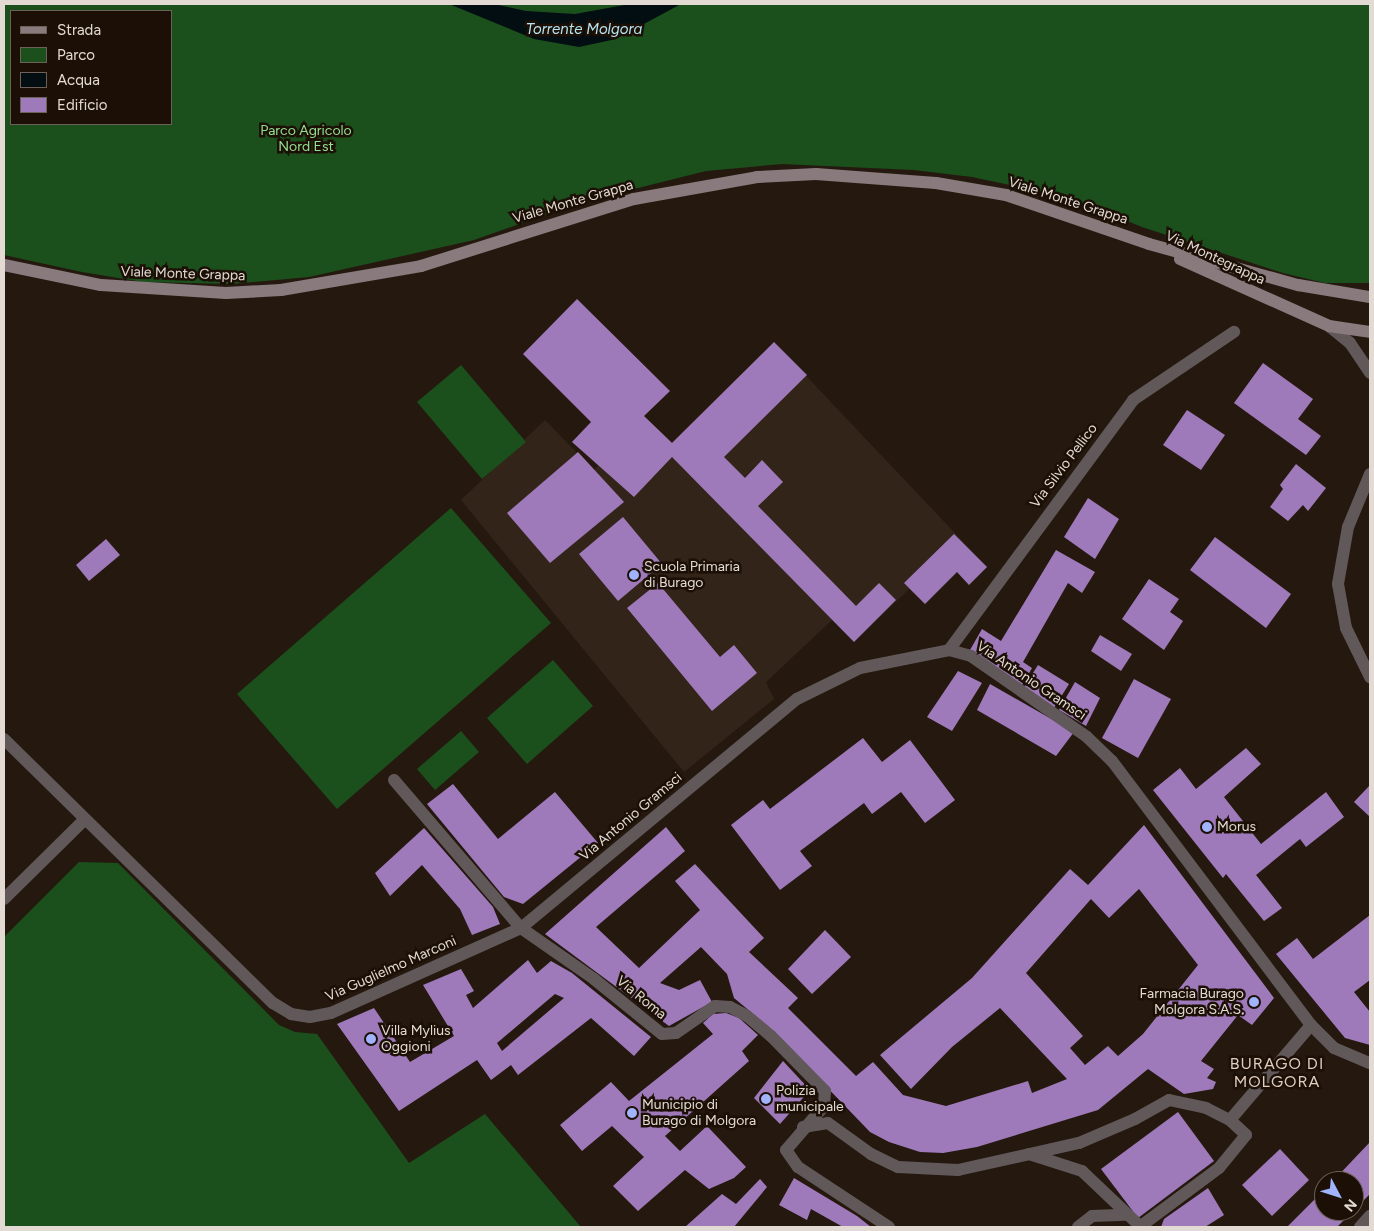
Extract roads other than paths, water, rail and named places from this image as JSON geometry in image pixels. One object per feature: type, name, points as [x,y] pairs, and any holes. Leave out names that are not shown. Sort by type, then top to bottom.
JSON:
[{"type":"street","name":"Viale Monte Grappa","points":[[4,265],[101,285],[226,293],[281,290],[421,266],[634,199],[757,177],[816,174],[936,183],[1006,195],[1149,244]]},
{"type":"street","name":"Via Montegrappa","points":[[1149,244],[1298,285],[1368,298]]},
{"type":"street","name":"Via Montegrappa","points":[[1149,244],[1329,326],[1370,332]]},
{"type":"street","points":[[1329,326],[1350,343],[1370,373]]},
{"type":"street","name":"Via Silvio Pellico","points":[[949,650],[1133,400],[1234,332]]},
{"type":"street","points":[[1370,474],[1348,527],[1341,554],[1338,584],[1346,628],[1370,677]]},
{"type":"street","name":"Via Antonio Gramsci","points":[[521,928],[797,699],[860,668],[949,650],[971,656],[1088,738],[1112,762],[1310,1025],[1334,1048],[1370,1063]]},
{"type":"street","name":"Via Guglielmo Marconi","points":[[4,739],[84,820],[273,1003],[291,1014],[310,1017],[331,1013],[521,928]]},
{"type":"street","points":[[394,780],[521,928]]},
{"type":"street","points":[[4,899],[84,820]]},
{"type":"street","name":"Via Roma","points":[[521,928],[594,979],[662,1034],[676,1033],[715,1006],[730,1007],[747,1016],[824,1091],[824,1106],[803,1127]]},
{"type":"street","points":[[1230,1120],[1310,1025]]},
{"type":"street","points":[[889,1227],[798,1168],[786,1150],[803,1127],[828,1123],[871,1154],[898,1166],[958,1170],[1029,1154],[1079,1143],[1135,1119],[1169,1100],[1206,1108],[1230,1120],[1246,1134],[1225,1161],[1141,1227],[1125,1215],[1082,1171],[1029,1154]]},
{"type":"street","points":[[1078,1227],[1092,1216],[1125,1215]]},
{"type":"street","points":[[1360,1227],[1370,1216]]},
{"type":"water","name":"Torrente Molgora","points":[[449,4],[494,4],[526,11],[575,14],[630,4],[681,4],[616,39],[579,47],[534,39]]},
{"type":"place","name":"Scuola Primaria di Burago","points":[[634,575]]},
{"type":"place","name":"Morus","points":[[1207,827]]},
{"type":"place","name":"Farmacia Burago Molgora S.A.S.","points":[[1254,1002]]},
{"type":"place","name":"Villa Mylius Oggioni","points":[[371,1039]]},
{"type":"place","name":"Polizia municipale","points":[[766,1099]]},
{"type":"place","name":"Municipio di Burago di Molgora","points":[[632,1113]]},
{"type":"district","name":"BURAGO DI MOLGORA","points":[[1277,1073]]},
{"type":"park label","name":"Parco Agricolo Nord Est","points":[[306,140]]}]
